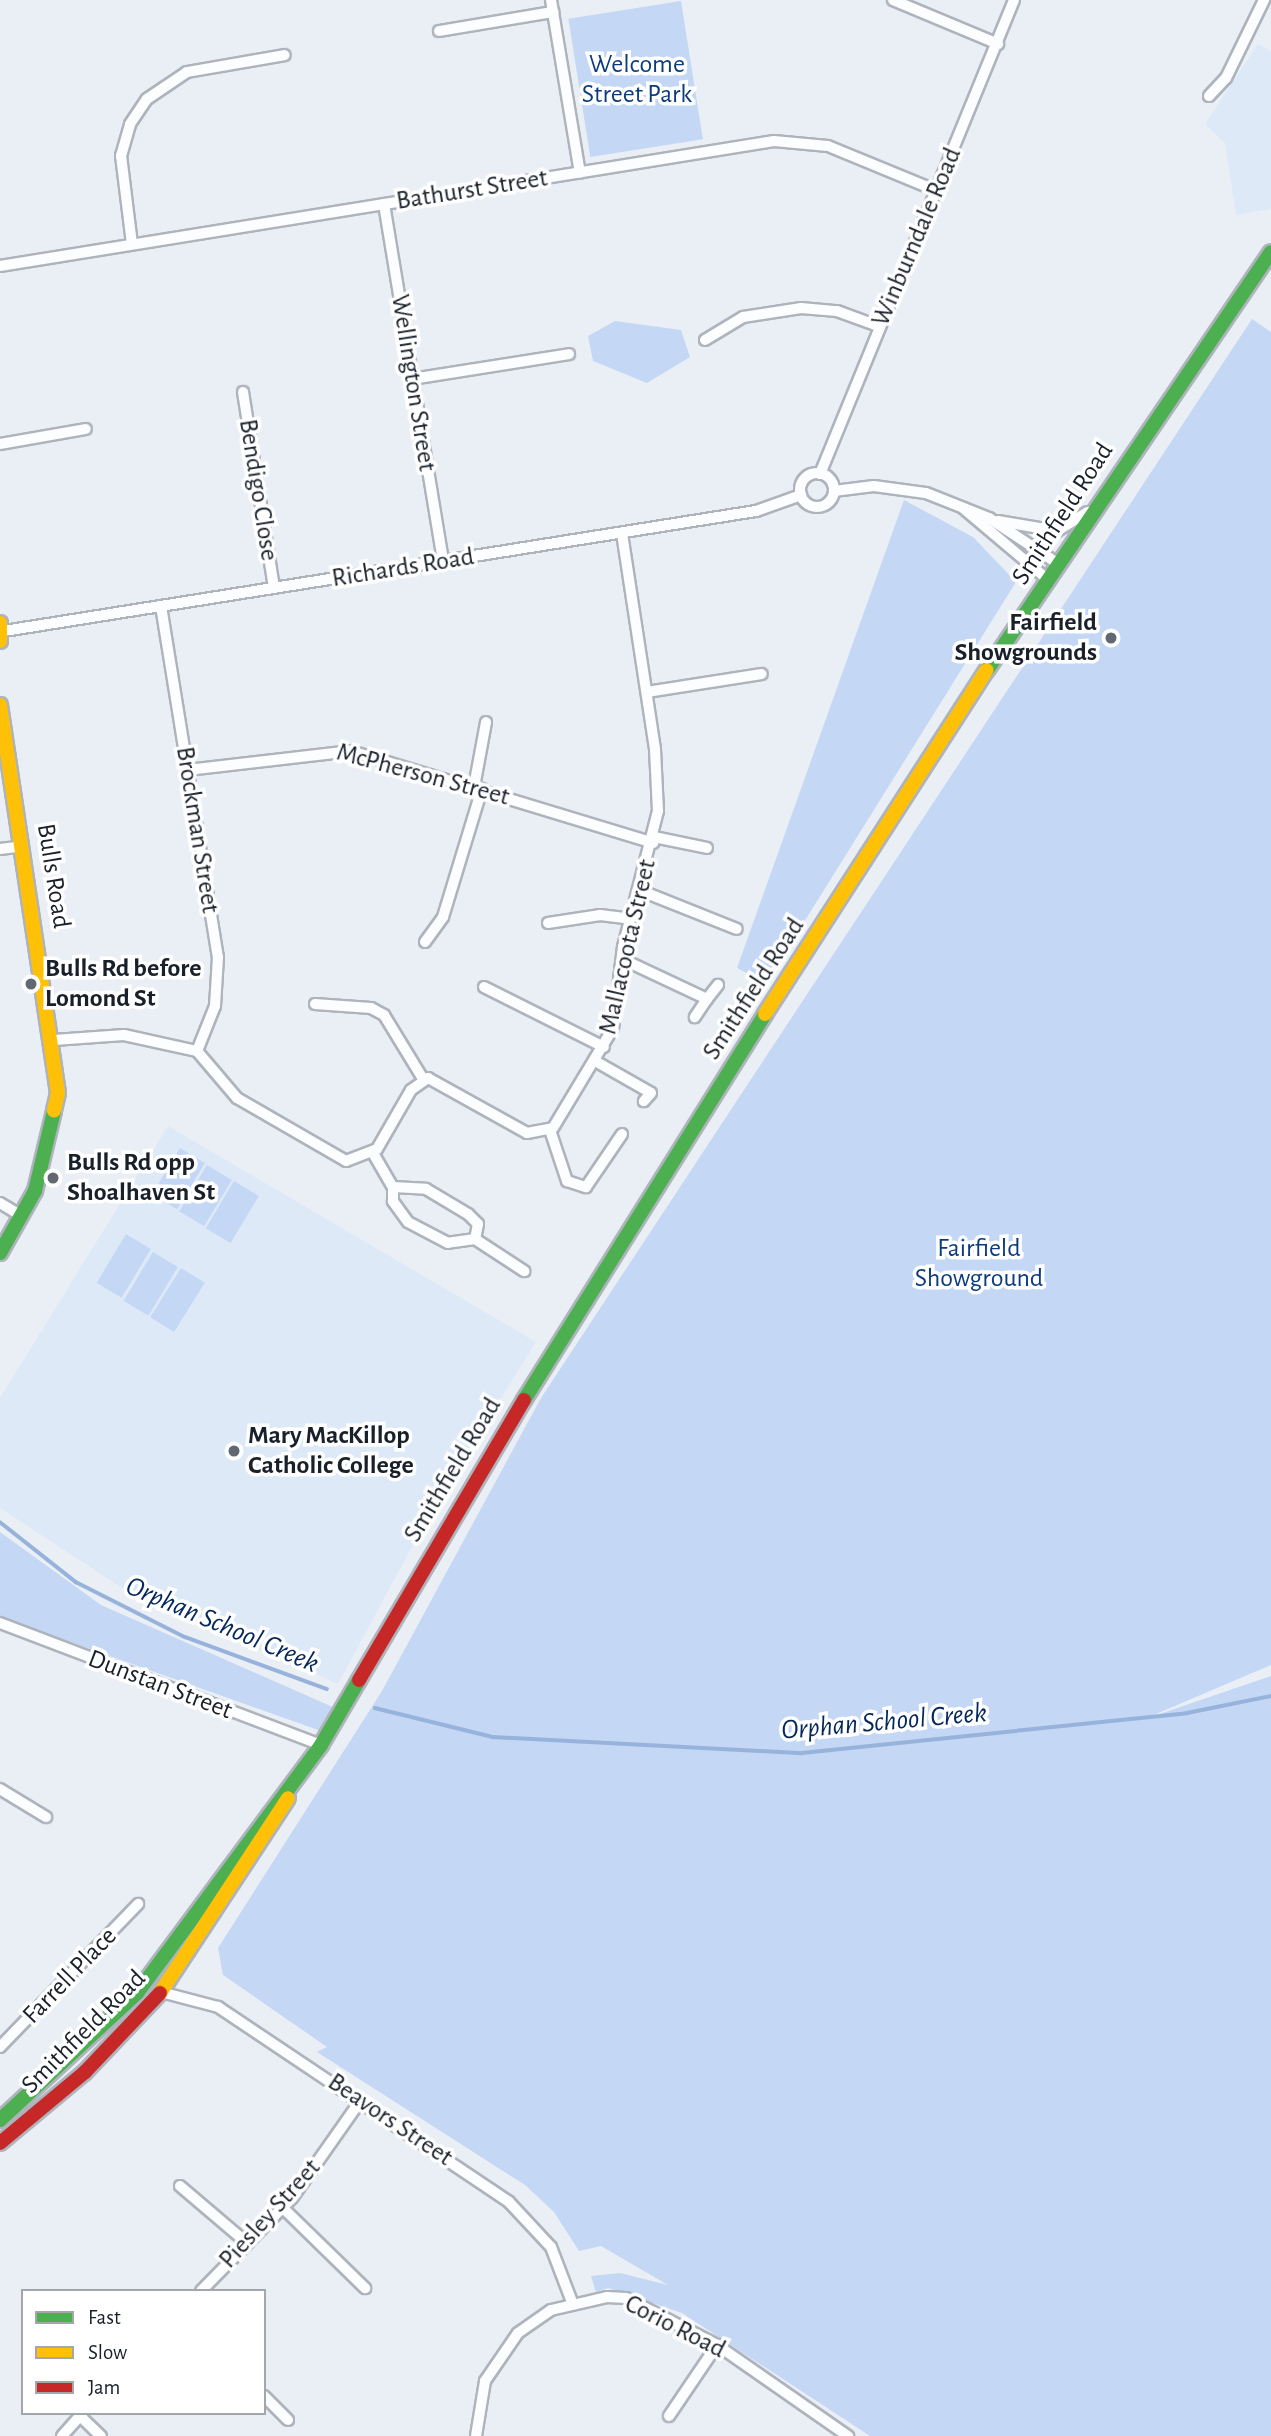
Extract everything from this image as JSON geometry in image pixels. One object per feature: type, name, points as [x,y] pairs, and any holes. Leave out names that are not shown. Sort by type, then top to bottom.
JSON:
[{"type":"main road","name":"Smithfield Road","points":[[0,2120],[27,2099],[137,1993],[321,1745],[581,1303],[1091,509],[1271,252]]},
{"type":"main road","name":"Bulls Road","points":[[0,705],[54,1040],[56,1118],[48,1155],[22,1216],[0,1253]]},
{"type":"main road","name":"Smithfield Road","points":[[0,2143],[85,2072],[161,1992],[268,1835],[304,1769]]},
{"type":"main road","points":[[27,2099],[66,2078],[147,1994],[161,1992],[160,1982],[200,1922],[216,1883]]},
{"type":"street","points":[[893,0],[998,44]]},
{"type":"street","name":"Winburndale Road","points":[[820,474],[878,326],[998,44],[1014,0]]},
{"type":"street","points":[[1209,96],[1226,78],[1264,0]]},
{"type":"street","points":[[439,31],[552,6],[580,173]]},
{"type":"street","points":[[132,244],[121,156],[130,124],[147,99],[187,72],[285,55]]},
{"type":"street","name":"Bathurst Street","points":[[0,266],[787,141],[839,150],[936,191]]},
{"type":"street","name":"Wellington Street","points":[[384,204],[443,562]]},
{"type":"street","points":[[705,341],[743,317],[801,308],[837,311],[878,326]]},
{"type":"street","points":[[412,379],[569,354]]},
{"type":"street","name":"Bendigo Close","points":[[243,392],[274,588]]},
{"type":"street","points":[[0,444],[86,429]]},
{"type":"street","points":[[820,474],[834,491]]},
{"type":"street","name":"Richards Road","points":[[801,495],[804,479],[820,474]]},
{"type":"street","name":"Richards Road","points":[[801,495],[817,507],[834,491],[896,487],[989,518],[1057,531],[1091,509]]},
{"type":"street","name":"Richards Road","points":[[1,632],[756,511],[801,495]]},
{"type":"street","name":"Richards Road","points":[[962,507],[1048,579]]},
{"type":"street","name":"Richards Road","points":[[989,518],[1056,563]]},
{"type":"street","name":"Mallacoota Street","points":[[550,1130],[604,1047],[616,1017],[622,960],[654,840],[658,780],[622,533]]},
{"type":"street","name":"Brockman Street","points":[[162,606],[219,969],[215,1006],[197,1051]]},
{"type":"street","points":[[647,692],[762,674]]},
{"type":"street","points":[[425,942],[443,917],[478,788],[486,722]]},
{"type":"street","name":"McPherson Street","points":[[188,770],[338,749],[654,840],[707,848]]},
{"type":"street","points":[[0,849],[23,846]]},
{"type":"street","points":[[639,890],[737,929]]},
{"type":"street","points":[[548,923],[600,915],[631,919]]},
{"type":"street","points":[[622,960],[651,968],[707,999]]},
{"type":"street","points":[[695,1017],[718,985]]},
{"type":"street","points":[[484,987],[604,1047]]},
{"type":"street","points":[[315,1004],[371,1007],[384,1015],[412,1052],[423,1079]]},
{"type":"street","points":[[54,1040],[124,1035],[197,1051],[237,1098],[338,1158],[353,1161],[373,1153],[423,1079]]},
{"type":"street","points":[[595,1062],[650,1093],[644,1101]]},
{"type":"street","points":[[423,1079],[437,1080],[527,1133],[550,1130],[567,1181],[586,1187],[622,1134]]},
{"type":"street","points":[[373,1153],[393,1187],[393,1201],[408,1222],[448,1243],[475,1239],[524,1271]]},
{"type":"street","points":[[393,1187],[426,1189],[468,1214],[478,1224],[475,1239]]},
{"type":"street","points":[[0,1203],[22,1216]]},
{"type":"street","name":"Dunstan Street","points":[[0,1623],[321,1745]]},
{"type":"street","points":[[0,1789],[46,1817]]},
{"type":"street","name":"Farrell Place","points":[[0,2047],[138,1904]]},
{"type":"street","name":"Beavors Street","points":[[161,1992],[218,2007],[361,2100],[528,2218],[559,2260],[572,2302]]},
{"type":"street","name":"Piesley Street","points":[[203,2289],[283,2208],[361,2100]]},
{"type":"street","points":[[180,2186],[247,2243]]},
{"type":"street","points":[[283,2208],[365,2288]]},
{"type":"street","name":"Corio Road","points":[[476,2436],[482,2389],[501,2352],[540,2315],[572,2302],[626,2298],[717,2345],[835,2432],[848,2436]]},
{"type":"street","points":[[669,2416],[717,2345]]},
{"type":"street","points":[[266,2398],[288,2420]]},
{"type":"street","points":[[62,2436],[82,2415],[101,2436]]},
{"type":"shaded area","points":[[1258,44],[1271,51],[1271,209],[1236,215],[1225,143],[1205,124]]},
{"type":"shaded area","name":"Mary MacKillop Catholic College","points":[[168,1126],[536,1342],[435,1504],[338,1684],[131,1594],[0,1508],[0,1398]]},
{"type":"green space","name":"Welcome Street Park","points":[[681,1],[703,139],[590,157],[568,19]]},
{"type":"green space","name":"Fairfield Showground","points":[[1252,319],[1271,332],[1271,1665],[1142,1720],[1271,1676],[1271,2436],[870,2436],[682,2313],[608,2288],[596,2292],[591,2276],[620,2273],[668,2285],[601,2246],[579,2251],[554,2212],[525,2185],[317,2052],[327,2047],[223,1975],[218,1948],[382,1691],[541,1398]]},
{"type":"green space","points":[[615,321],[681,330],[690,357],[647,383],[593,361],[588,336]]},
{"type":"green space","points":[[904,500],[973,537],[1016,582],[766,983],[737,968]]},
{"type":"green space","points":[[180,1148],[205,1163],[177,1209],[152,1194]]},
{"type":"green space","points":[[207,1165],[232,1180],[204,1226],[179,1211]]},
{"type":"green space","points":[[234,1181],[259,1196],[231,1243],[206,1228]]},
{"type":"green space","points":[[126,1234],[151,1249],[122,1298],[97,1283]]},
{"type":"green space","points":[[153,1252],[178,1267],[149,1316],[124,1301]]},
{"type":"green space","points":[[181,1268],[205,1283],[174,1332],[150,1317]]},
{"type":"green space","points":[[0,1532],[101,1605],[335,1708],[321,1731],[0,1617]]},
{"type":"waterway","name":"Orphan School Creek","points":[[0,1522],[76,1582],[185,1637],[327,1689]]},
{"type":"waterway","name":"Orphan School Creek","points":[[375,1708],[493,1737],[802,1753],[1187,1713],[1271,1696]]},
{"type":"traffic: fast","points":[[987,670],[1271,252]]},
{"type":"traffic: fast","points":[[524,1400],[765,1014]]},
{"type":"traffic: fast","points":[[0,1253],[35,1191],[54,1111]]},
{"type":"traffic: fast","points":[[0,2120],[137,1993],[321,1745],[359,1680]]},
{"type":"traffic: slow","points":[[0,623],[0,641]]},
{"type":"traffic: slow","points":[[765,1014],[987,670]]},
{"type":"traffic: slow","points":[[0,705],[58,1093],[54,1111]]},
{"type":"traffic: slow","points":[[160,1993],[288,1798]]},
{"type":"traffic: jam","points":[[359,1680],[524,1400]]},
{"type":"traffic: jam","points":[[0,2143],[85,2072],[160,1993]]},
{"type":"place","name":"Fairfield Showgrounds","points":[[1111,638]]},
{"type":"place","name":"Bulls Rd before Lomond St","points":[[31,984]]},
{"type":"place","name":"Bulls Rd opp Shoalhaven St","points":[[53,1178]]},
{"type":"place","name":"Mary MacKillop Catholic College","points":[[234,1451]]}]
